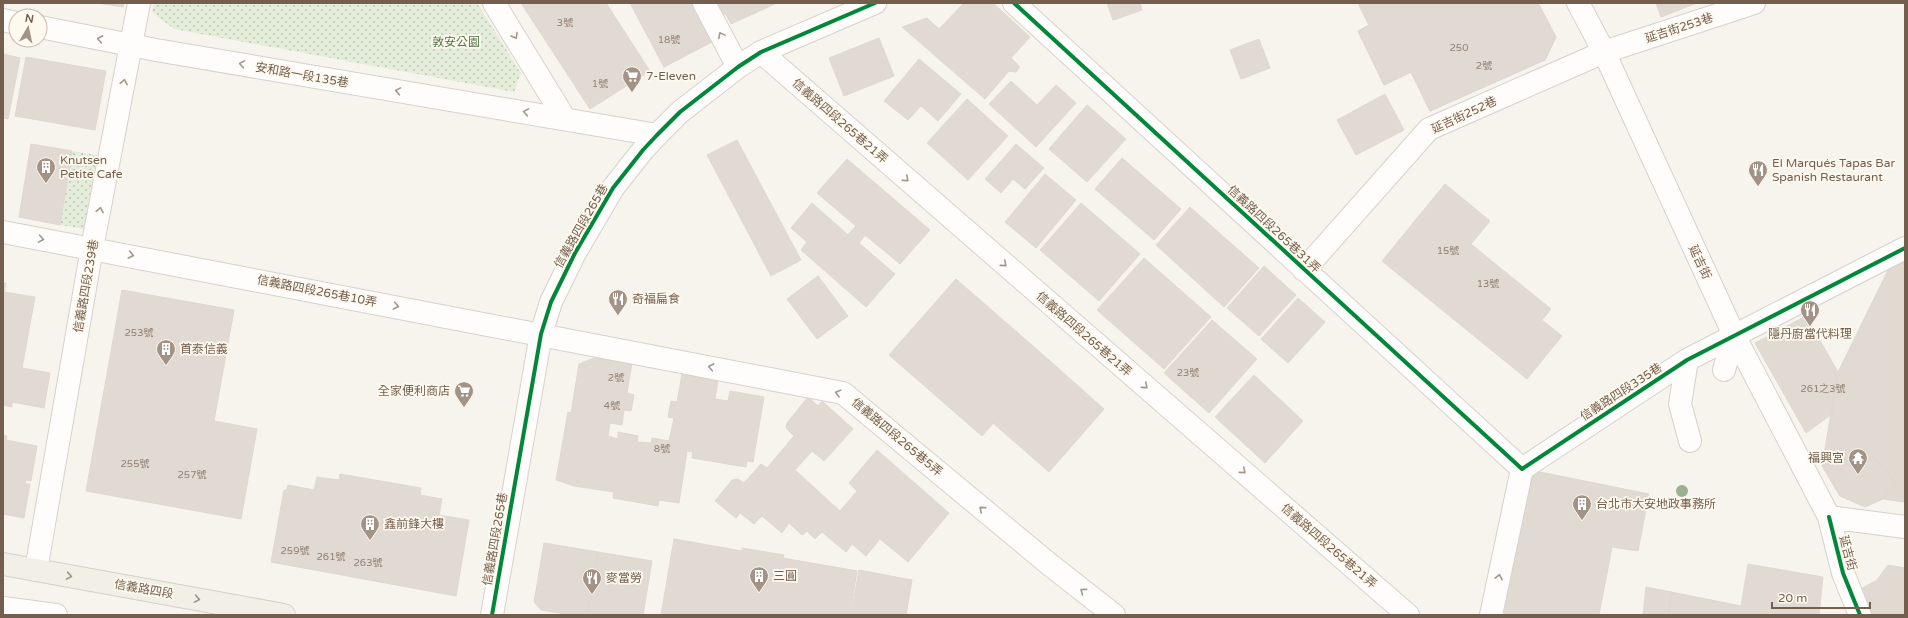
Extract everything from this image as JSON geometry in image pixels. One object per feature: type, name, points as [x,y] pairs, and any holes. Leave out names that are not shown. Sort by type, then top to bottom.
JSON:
[{"type":"main road","name":"信義路四段","points":[[3,564],[284,615]]},
{"type":"street","name":"信義路四段239巷","points":[[36,570],[92,248],[139,3]]},
{"type":"street","points":[[494,3],[564,119]]},
{"type":"street","points":[[704,3],[738,67]]},
{"type":"street","name":"信義路四段265巷","points":[[492,615],[541,334],[551,302],[575,253],[613,188],[642,150],[680,112],[738,67],[760,52],[875,3]]},
{"type":"street","name":"信義路四段265巷31弄","points":[[1014,3],[1522,469]]},
{"type":"street","name":"延吉街","points":[[1578,3],[1604,52],[1734,335],[1829,517],[1843,573],[1860,615]]},
{"type":"street","name":"延吉街253巷","points":[[1604,52],[1754,3]]},
{"type":"street","name":"安和路一段135巷","points":[[48,29],[131,45],[657,135]]},
{"type":"street","name":"信義路四段265巷21弄","points":[[760,52],[1408,615]]},
{"type":"street","name":"延吉街252巷","points":[[1304,270],[1429,129],[1604,52]]},
{"type":"street","name":"信義路四段265巷10弄","points":[[3,232],[541,334]]},
{"type":"street","name":"信義路四段335巷","points":[[1522,469],[1687,360],[1905,248]]},
{"type":"street","name":"信義路四段265巷5弄","points":[[541,334],[843,393],[1049,564],[1114,615]]},
{"type":"street","points":[[1724,370],[1734,335]]},
{"type":"street","points":[[1687,360],[1680,404],[1690,441]]},
{"type":"street","points":[[1491,615],[1522,469]]},
{"type":"street","name":"延吉街","points":[[1829,517],[1905,527]]},
{"type":"street","points":[[3,608],[56,615]]},
{"type":"green space","name":"敦安公園","points":[[154,3],[477,3],[521,73],[514,92],[174,29],[152,12]]},
{"type":"green space","points":[[72,151],[103,156],[90,230],[60,225]]},
{"type":"building","points":[[98,3],[124,3],[123,7]]},
{"type":"building","points":[[521,3],[606,3],[650,71],[590,109]]},
{"type":"building","points":[[630,3],[692,3],[712,42],[664,67]]},
{"type":"building","points":[[711,3],[777,3],[731,24],[726,14],[718,18]]},
{"type":"building","points":[[964,3],[993,3],[1030,37],[1011,58],[1020,67],[1016,72],[1009,71],[985,99],[902,27],[927,18],[939,29]]},
{"type":"building","points":[[1107,3],[1140,3],[1142,10],[1113,20]]},
{"type":"building","points":[[1358,3],[1538,3],[1556,37],[1545,60],[1430,111],[1411,72],[1384,85],[1358,31],[1369,25]]},
{"type":"building","points":[[1358,3],[1538,3],[1556,37],[1545,60],[1430,111],[1411,72],[1384,85],[1358,31],[1369,25]]},
{"type":"building","points":[[1656,3],[1697,3],[1661,17]]},
{"type":"building","points":[[879,38],[894,76],[844,96],[829,58]]},
{"type":"building","points":[[1259,39],[1270,68],[1241,79],[1230,50]]},
{"type":"building","points":[[3,54],[20,58],[8,119],[3,118]]},
{"type":"building","points":[[26,57],[106,71],[95,130],[15,116]]},
{"type":"building","points":[[919,59],[961,94],[938,121],[921,106],[908,120],[884,101]]},
{"type":"building","points":[[1011,81],[1037,105],[1056,85],[1076,103],[1036,147],[989,104]]},
{"type":"building","points":[[1385,94],[1404,130],[1356,155],[1337,120]]},
{"type":"building","points":[[967,99],[1008,136],[968,180],[927,143]]},
{"type":"building","points":[[1087,105],[1126,139],[1087,182],[1049,149]]},
{"type":"building","points":[[737,140],[801,260],[771,276],[707,155]]},
{"type":"building","name":"Knutsen Petite Cafe","points":[[31,144],[72,151],[60,225],[19,217]]},
{"type":"building","points":[[1016,144],[1044,168],[1025,189],[1013,179],[1001,193],[985,179]]},
{"type":"building","points":[[1122,158],[1181,209],[1154,240],[1095,189]]},
{"type":"building","points":[[847,159],[930,230],[900,264],[865,235],[859,243],[895,274],[866,307],[801,250],[807,242],[791,228],[812,203],[848,235],[856,226],[817,193]]},
{"type":"building","points":[[1045,174],[1076,200],[1036,248],[1005,222]]},
{"type":"building","points":[[1445,184],[1490,221],[1471,244],[1551,309],[1542,320],[1562,336],[1527,379],[1382,261]]},
{"type":"building","points":[[1081,203],[1140,254],[1099,301],[1040,250]]},
{"type":"building","points":[[1190,207],[1259,268],[1224,307],[1156,245]]},
{"type":"building","points":[[1144,258],[1211,317],[1164,369],[1097,310]]},
{"type":"building","points":[[1893,260],[1905,262],[1905,502],[1883,499],[1896,483],[1874,457],[1822,466],[1838,372]]},
{"type":"building","points":[[1264,266],[1296,295],[1259,336],[1227,308]]},
{"type":"building","points":[[818,276],[848,316],[817,339],[787,299]]},
{"type":"building","points":[[956,279],[1049,360],[982,436],[889,355]]},
{"type":"building","points":[[3,283],[6,283],[4,292],[35,297],[22,368],[50,373],[44,408],[12,402],[12,407],[3,405]]},
{"type":"building","name":"首泰信義","points":[[122,290],[234,310],[214,421],[257,429],[241,519],[86,491]]},
{"type":"building","points":[[1298,298],[1325,322],[1288,363],[1261,339]]},
{"type":"building","points":[[1806,316],[1838,372],[1832,414],[1806,433],[1755,343]]},
{"type":"building","points":[[1212,320],[1257,359],[1209,413],[1164,373]]},
{"type":"building","points":[[594,358],[632,364],[627,393],[634,395],[631,411],[624,410],[622,425],[610,423],[608,436],[618,439],[618,432],[638,436],[637,442],[651,443],[652,438],[669,441],[674,418],[668,417],[671,401],[677,402],[682,374],[718,380],[715,399],[728,401],[730,391],[764,397],[753,462],[747,461],[746,467],[692,458],[693,452],[687,451],[679,503],[659,500],[658,506],[613,498],[614,492],[574,486],[556,480],[568,412],[571,413],[579,364]]},
{"type":"building","points":[[1049,360],[1104,409],[1049,472],[993,423]]},
{"type":"building","points":[[1254,375],[1303,421],[1265,463],[1215,417]]},
{"type":"building","points":[[808,397],[818,406],[822,401],[853,429],[824,461],[812,451],[795,470],[840,511],[857,491],[849,483],[877,450],[949,513],[908,562],[880,539],[866,556],[852,544],[846,552],[822,532],[815,539],[807,531],[802,535],[789,523],[782,533],[762,516],[754,524],[740,513],[736,518],[715,501],[732,480],[738,479],[744,483],[761,464],[767,468],[794,436],[786,428],[787,423]]},
{"type":"building","points":[[3,435],[7,436],[6,440],[37,446],[31,481],[26,480],[25,484],[30,484],[24,518],[3,514]]},
{"type":"building","name":"福興宮","points":[[1874,457],[1896,483],[1883,499],[1865,507],[1840,496],[1822,466]]},
{"type":"building","name":"台北市大安地政事務所","points":[[1530,470],[1649,494],[1638,551],[1612,547],[1599,615],[1504,615]]},
{"type":"building","name":"鑫前鋒大樓","points":[[340,474],[421,488],[420,495],[442,499],[439,515],[469,520],[456,596],[271,562],[284,490],[287,490],[288,485],[314,490],[317,477],[339,480]]},
{"type":"building","name":"三圓","points":[[674,539],[742,551],[742,548],[784,555],[783,558],[857,571],[850,615],[661,615]]},
{"type":"building","points":[[544,543],[598,552],[587,615],[572,615],[541,610],[534,602]]},
{"type":"building","points":[[598,552],[652,561],[643,615],[587,615]]},
{"type":"building","points":[[1748,564],[1823,577],[1819,615],[1669,615],[1671,592],[1741,606]]},
{"type":"building","points":[[1888,565],[1905,568],[1905,615],[1866,615],[1859,590],[1877,580]]},
{"type":"building","points":[[859,570],[912,580],[906,615],[851,615]]},
{"type":"building","points":[[1646,587],[1671,592],[1669,615],[1643,615]]},
{"type":"cycle path","points":[[492,615],[541,334],[551,302],[575,253],[613,188],[643,150],[680,112],[738,67],[761,52],[875,3]]},
{"type":"cycle path","points":[[1014,3],[1522,469],[1687,360],[1905,248]]},
{"type":"cycle path","points":[[1829,517],[1843,573],[1860,615]]},
{"type":"place","name":"7-Eleven","points":[[632,93]]},
{"type":"place","name":"Knutsen Petite Cafe","points":[[46,184]]},
{"type":"place","name":"El Marqués Tapas Bar Spanish Restaurant","points":[[1758,187]]},
{"type":"place","name":"奇福扁食","points":[[618,316]]},
{"type":"place","name":"隱丹廚當代料理","points":[[1810,327]]},
{"type":"place","name":"首泰信義","points":[[166,366]]},
{"type":"place","name":"全家便利商店","points":[[464,408]]},
{"type":"place","name":"福興宮","points":[[1858,475]]},
{"type":"place","name":"台北市大安地政事務所","points":[[1582,521]]},
{"type":"place","name":"鑫前鋒大樓","points":[[370,541]]},
{"type":"place","name":"三圓","points":[[759,593]]},
{"type":"place","name":"麥當勞","points":[[592,595]]}]
